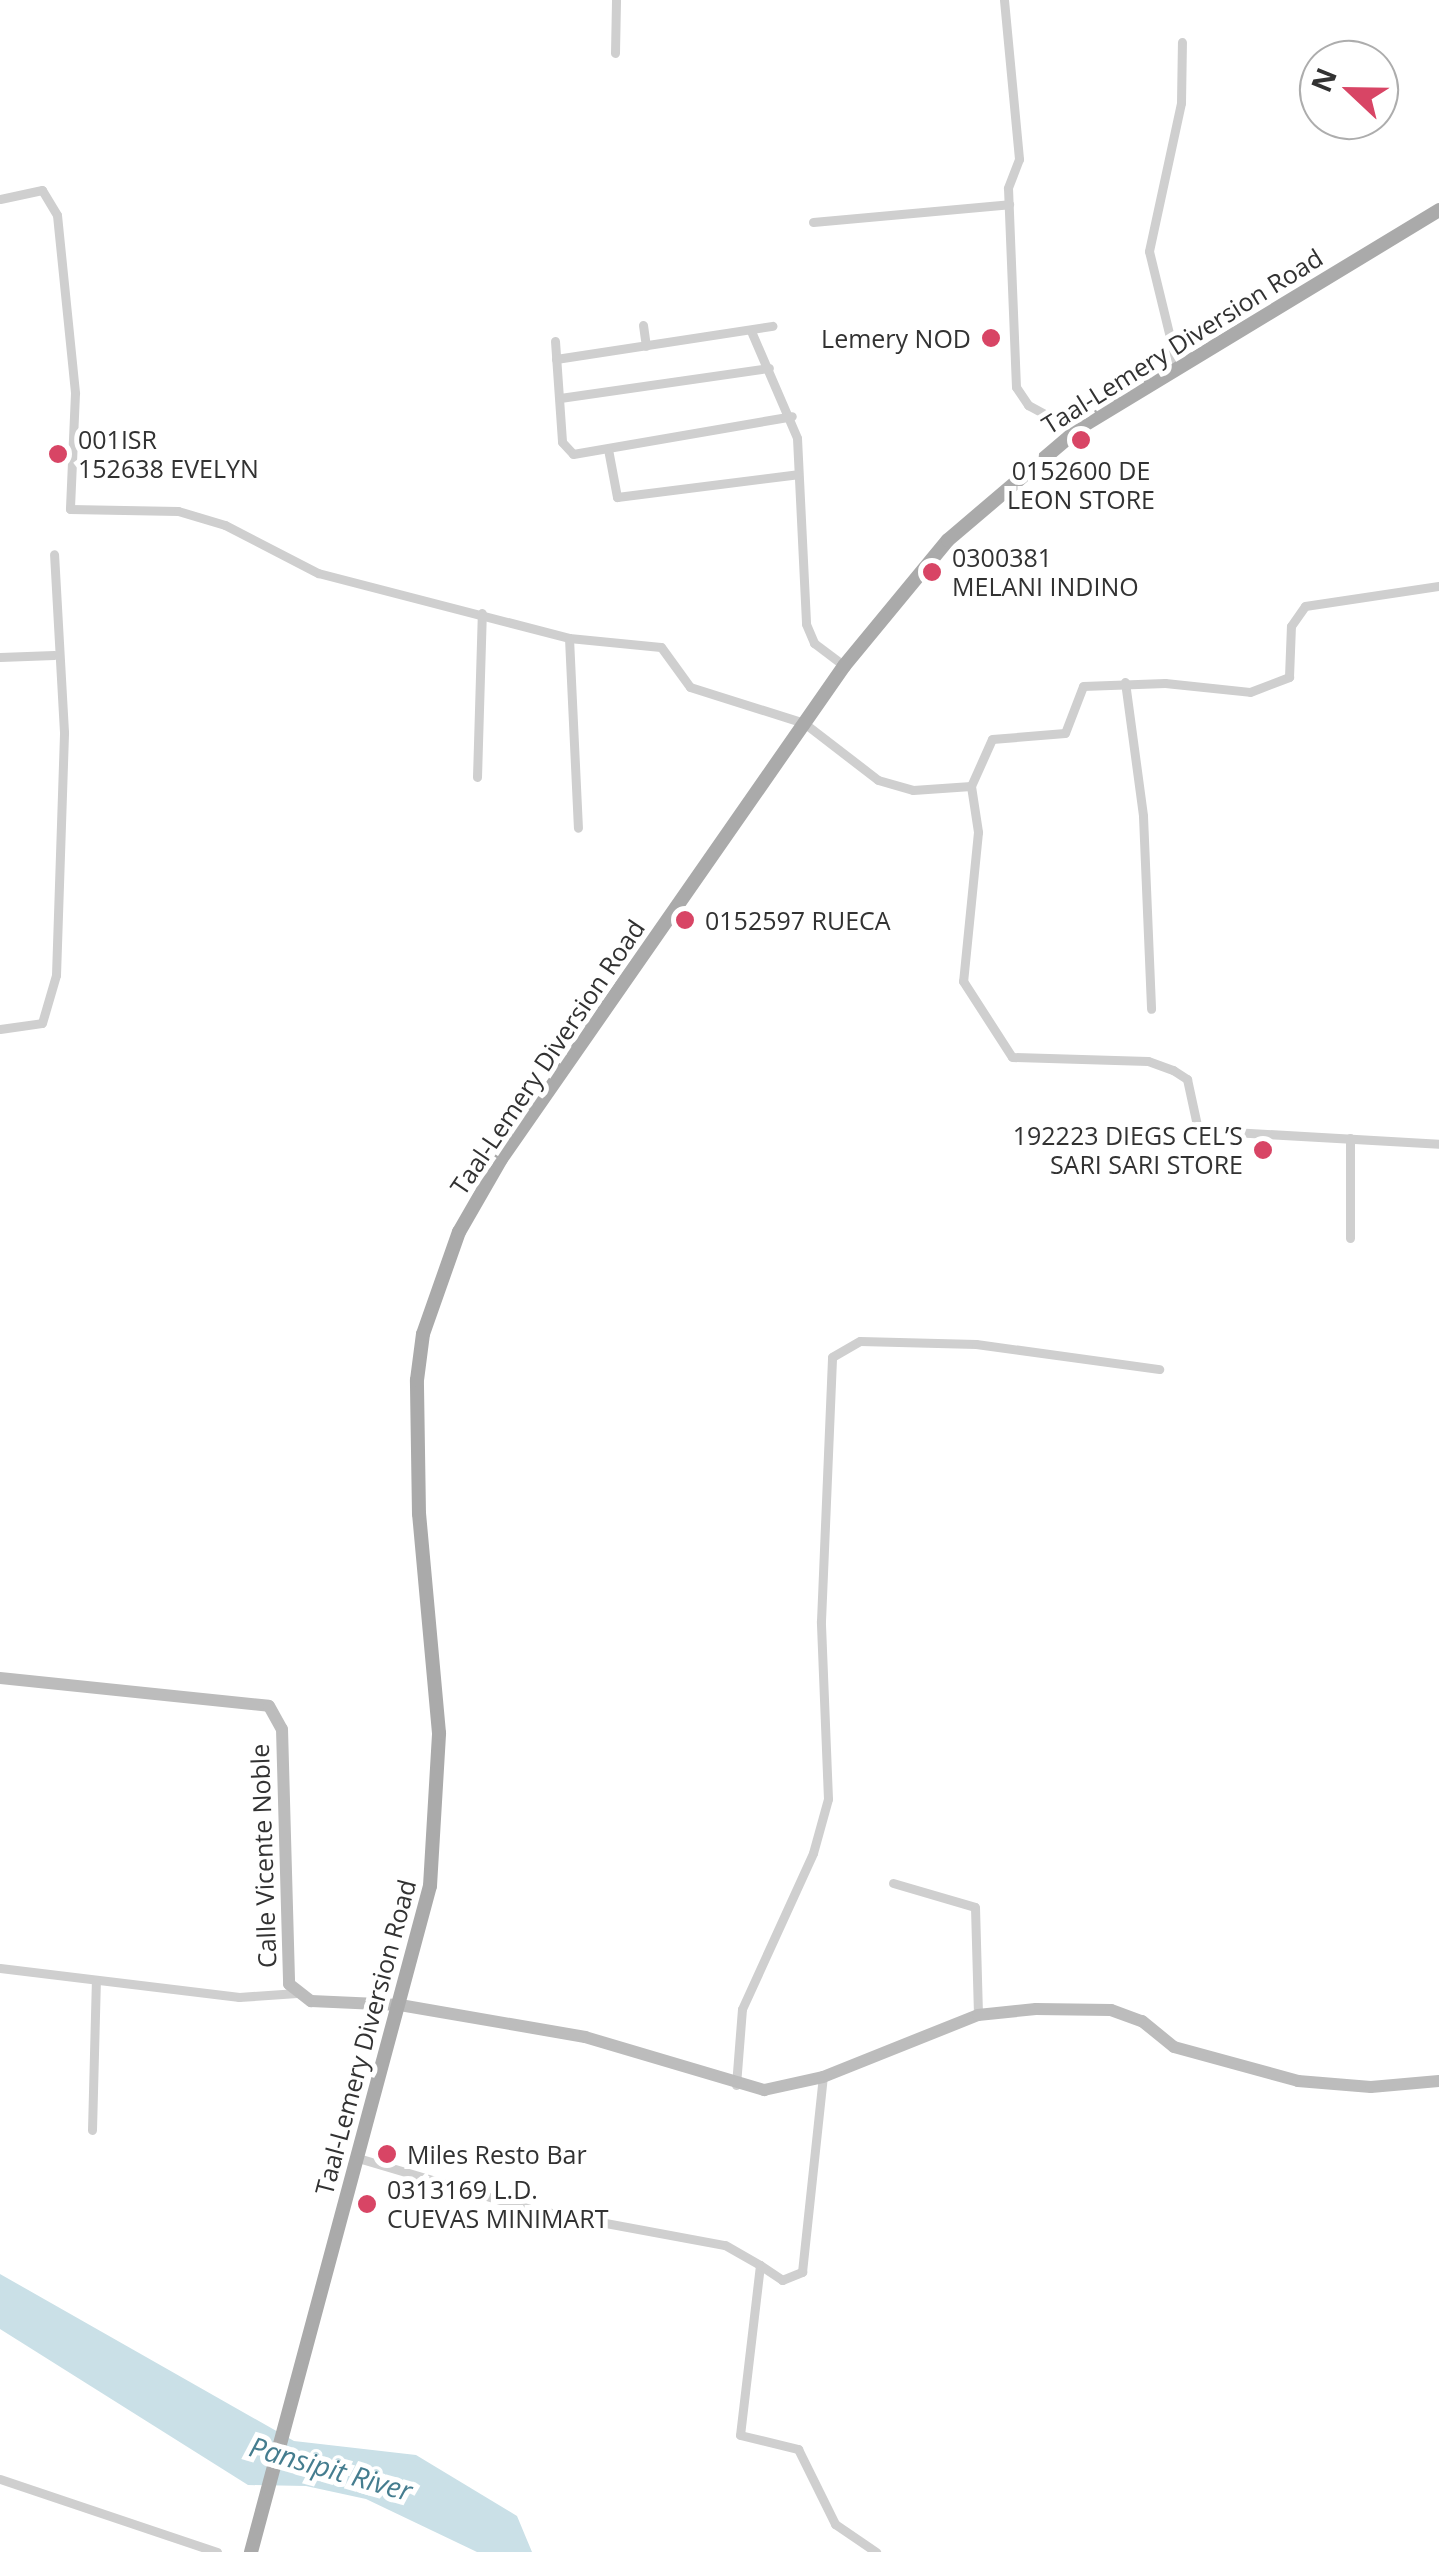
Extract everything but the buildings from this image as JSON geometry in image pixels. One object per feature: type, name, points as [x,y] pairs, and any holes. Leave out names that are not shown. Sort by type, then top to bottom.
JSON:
[{"type":"main road","name":"Taal-Lemery Diversion Road","points":[[251,2552],[430,1886],[439,1792],[415,1427],[423,1334],[440,1278],[501,1159],[804,723],[844,666],[977,511],[1076,431],[1439,210]]},
{"type":"street","points":[[615,53],[616,0]]},
{"type":"street","points":[[1004,0],[1019,159],[1009,204],[1016,387],[1028,405],[1076,431]]},
{"type":"street","points":[[1177,366],[1149,251],[1181,103],[1182,42]]},
{"type":"street","points":[[0,199],[42,190],[57,215],[75,393],[70,509],[178,512],[225,525],[318,573],[569,638],[660,647],[690,687],[804,723],[878,780],[913,790],[971,786]]},
{"type":"street","points":[[813,222],[1009,204]]},
{"type":"street","points":[[643,326],[646,346]]},
{"type":"street","points":[[556,359],[772,326]]},
{"type":"street","points":[[750,332],[792,416],[806,624],[814,643],[844,666]]},
{"type":"street","points":[[554,341],[568,452],[608,449],[792,416]]},
{"type":"street","points":[[560,398],[769,368]]},
{"type":"street","points":[[608,449],[617,497],[798,474]]},
{"type":"street","points":[[0,1029],[42,1023],[56,975],[64,732],[54,655],[54,554]]},
{"type":"street","points":[[1439,586],[1305,606],[1291,626],[1293,666],[1281,683],[1250,692],[1125,682],[1083,686],[1064,734],[992,739],[971,786],[978,832],[963,981],[1012,1058],[1148,1061],[1187,1079],[1198,1130],[1439,1144]]},
{"type":"street","points":[[478,777],[482,613]]},
{"type":"street","points":[[569,638],[578,828]]},
{"type":"street","points":[[0,657],[54,655]]},
{"type":"street","points":[[1125,682],[1143,816],[1150,1009]]},
{"type":"street","points":[[1350,1138],[1350,1238]]},
{"type":"street","points":[[736,2086],[742,2009],[813,1853],[828,1800],[820,1621],[832,1357],[860,1341],[976,1344],[1159,1369]]},
{"type":"street","name":"Calle Vicente Noble","points":[[0,1678],[269,1706],[282,1730],[282,1882],[289,1984],[310,2001],[400,2004],[584,2036],[736,2086],[764,2090],[823,2077],[978,2015],[1112,2010],[1142,2021],[1174,2047],[1298,2081],[1371,2088],[1439,2082]]},
{"type":"street","points":[[893,1883],[975,1907],[978,2015]]},
{"type":"street","points":[[0,1968],[239,1997],[297,1993]]},
{"type":"street","points":[[92,2130],[96,1980]]},
{"type":"street","points":[[358,2158],[546,2213],[725,2245],[782,2280],[802,2272],[823,2077]]},
{"type":"street","points":[[760,2265],[740,2435],[798,2449],[835,2524],[876,2552]]},
{"type":"street","points":[[0,2480],[217,2552]]},
{"type":"water","name":"Pansipit River","points":[[0,2274],[294,2441],[416,2455],[517,2516],[532,2552],[477,2552],[366,2499],[306,2486],[248,2485],[0,2329]]},
{"type":"place","name":"Lemery NOD","points":[[991,338]]},
{"type":"place","name":"0152600 DE LEON STORE","points":[[1081,440]]},
{"type":"place","name":"001ISR 152638 EVELYN","points":[[58,454]]},
{"type":"place","name":"0300381 MELANI INDINO","points":[[932,572]]},
{"type":"place","name":"0152597 RUECA","points":[[685,920]]},
{"type":"place","name":"192223 DIEGS CEL’S SARI SARI STORE","points":[[1263,1150]]},
{"type":"place","name":"Miles Resto Bar","points":[[387,2154]]},
{"type":"place","name":"0313169 L.D. CUEVAS MINIMART","points":[[367,2204]]}]
